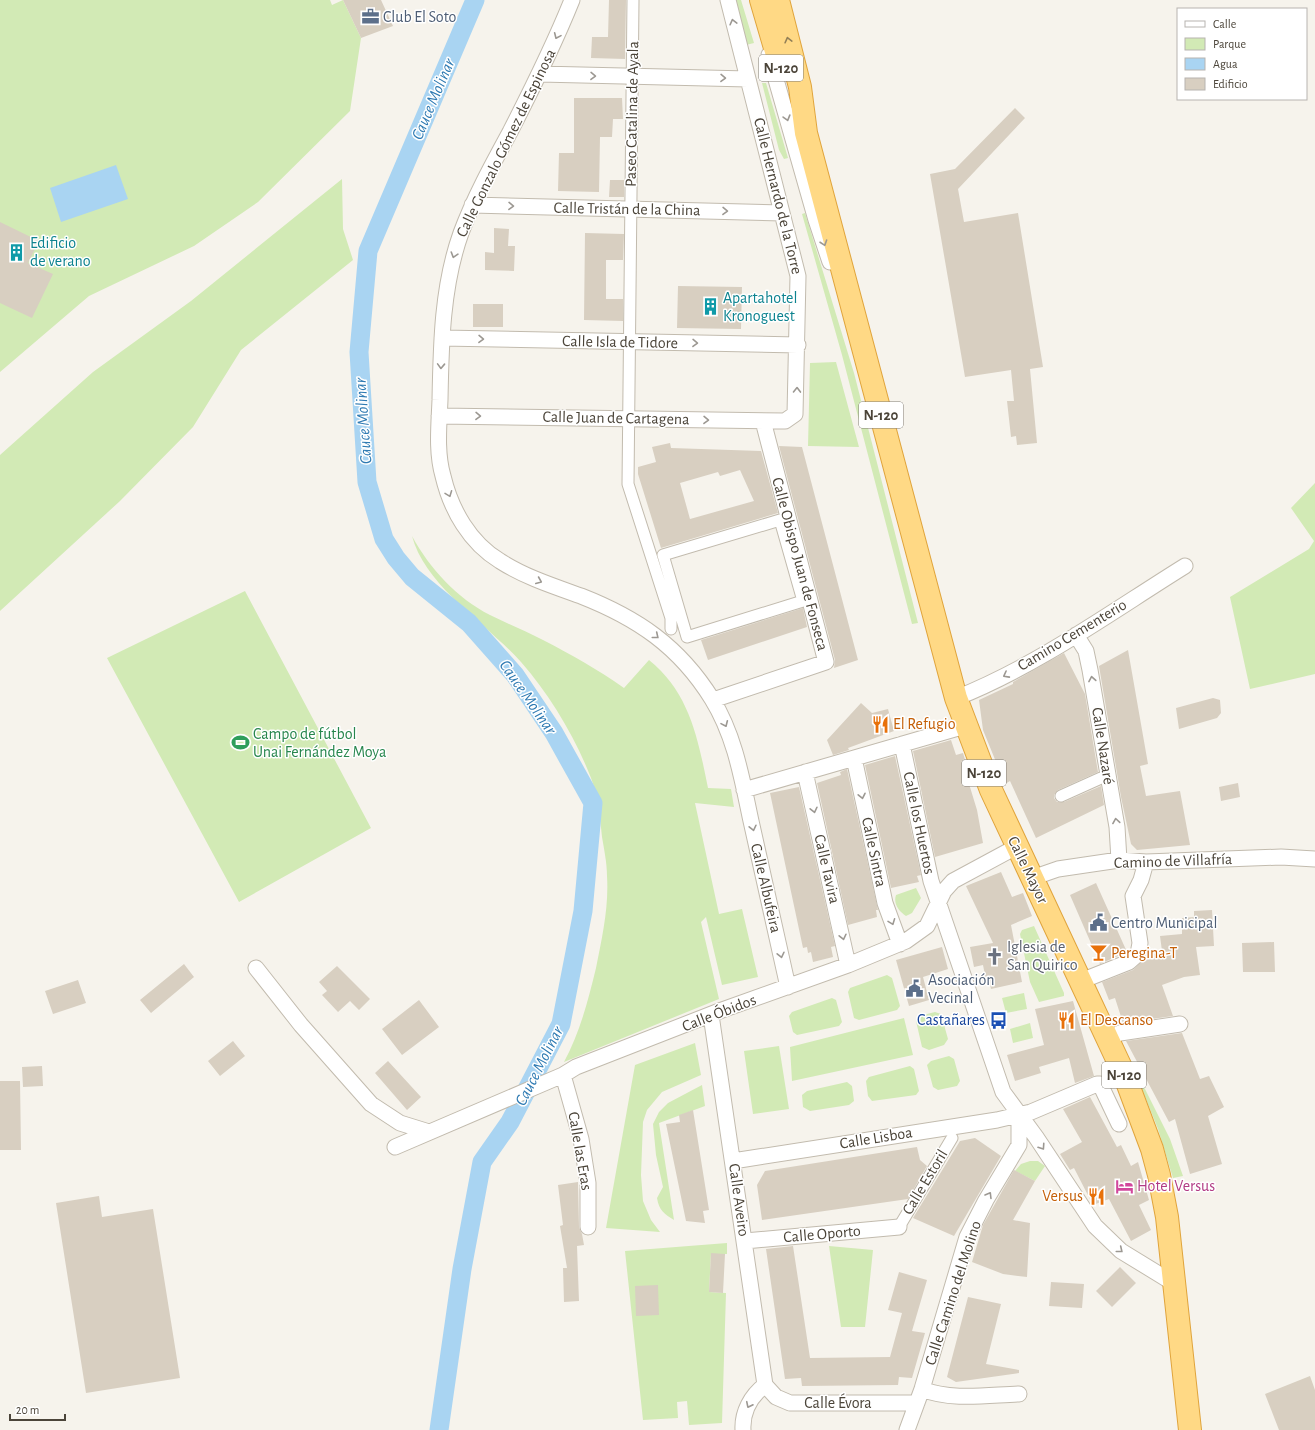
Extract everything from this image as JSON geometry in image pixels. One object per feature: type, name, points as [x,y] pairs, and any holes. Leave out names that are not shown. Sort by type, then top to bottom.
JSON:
[{"type":"highway","name":"N-120","points":[[760,0],[788,91],[806,133]]},
{"type":"highway","name":"N-120","points":[[778,0],[800,87],[806,133],[956,698]]},
{"type":"highway","name":"Calle Mayor","points":[[956,698],[965,726],[1016,847],[1081,981],[1134,1099],[1158,1169],[1167,1217],[1175,1284]]},
{"type":"highway","name":"N-120","points":[[1175,1284],[1190,1430]]},
{"type":"street","name":"Calle Gonzalo Gómez de Espinosa","points":[[572,0],[540,74],[472,205],[452,262],[442,338],[439,416],[439,449],[442,475],[456,512],[476,542],[487,552],[516,570],[539,581],[611,609],[647,629],[680,657],[713,700],[735,749],[744,790]]},
{"type":"street","name":"Paseo Catalina de Ayala","points":[[633,0],[628,484],[671,618],[672,629]]},
{"type":"street","name":"Calle Hernardo de la Torre","points":[[728,0],[798,276],[797,410],[792,418]]},
{"type":"street","points":[[753,0],[816,220],[830,262],[847,283]]},
{"type":"street","points":[[540,74],[748,79]]},
{"type":"street","name":"Calle Tristán de la China","points":[[472,205],[782,213]]},
{"type":"street","name":"Calle Isla de Tidore","points":[[442,338],[798,345]]},
{"type":"street","name":"Calle Juan de Cartagena","points":[[439,416],[763,421],[785,421],[792,418]]},
{"type":"street","name":"Calle Obispo Juan de Fonseca","points":[[713,700],[826,662],[763,421]]},
{"type":"street","points":[[780,520],[804,601],[688,637],[663,555],[780,520]]},
{"type":"street","name":"Camino Cementerio","points":[[956,698],[1000,678],[1076,635],[1185,566]]},
{"type":"street","name":"Calle Nazaré","points":[[1076,635],[1086,652],[1090,670],[1117,828],[1119,860]]},
{"type":"street","points":[[744,790],[965,726]]},
{"type":"street","name":"Calle los Huertos","points":[[902,744],[924,854],[938,902],[1003,1092],[1083,1210],[1102,1234],[1134,1260],[1154,1270],[1175,1284]]},
{"type":"street","name":"Calle Sintra","points":[[854,758],[884,903],[900,944]]},
{"type":"street","name":"Calle Tavira","points":[[806,772],[848,965]]},
{"type":"street","points":[[1061,796],[1101,778]]},
{"type":"street","name":"Calle Albufeira","points":[[744,790],[788,987]]},
{"type":"street","name":"Calle Óbidos","points":[[395,1147],[506,1098],[563,1075],[576,1067],[900,944],[927,926],[938,902],[952,881],[1016,847]]},
{"type":"street","name":"Camino de Villafría","points":[[1032,878],[1058,869],[1119,860],[1146,862],[1281,857],[1315,859]]},
{"type":"street","points":[[1081,981],[1129,962],[1138,954],[1140,943],[1133,896],[1141,880],[1146,862]]},
{"type":"street","points":[[256,968],[301,1025],[371,1104],[400,1123],[430,1132]]},
{"type":"street","name":"Calle Aveiro","points":[[711,1015],[765,1385]]},
{"type":"street","points":[[1107,1039],[1120,1034],[1180,1024]]},
{"type":"street","name":"Calle las Eras","points":[[563,1075],[581,1139],[585,1161],[588,1183],[588,1227]]},
{"type":"street","name":"Calle Lisboa","points":[[733,1161],[997,1120],[1019,1115],[1100,1084],[1119,1124]]},
{"type":"street","name":"Calle Camino del Molino","points":[[907,1430],[922,1389],[967,1237],[986,1200],[1019,1145],[1019,1115]]},
{"type":"street","name":"Calle Estoril","points":[[899,1227],[952,1138]]},
{"type":"street","name":"Calle Oporto","points":[[745,1241],[899,1227]]},
{"type":"street","points":[[743,1430],[744,1416],[750,1401],[765,1385]]},
{"type":"street","name":"Calle Évora","points":[[765,1385],[776,1397],[790,1403],[917,1403]]},
{"type":"street","points":[[922,1389],[932,1393],[952,1395],[1019,1394]]},
{"type":"green space","name":"Club El Soto","points":[[0,0],[330,0],[332,5],[343,0],[361,38],[350,111],[258,202],[194,246],[89,296],[0,372]]},
{"type":"green space","points":[[735,0],[741,0],[754,43],[746,45]]},
{"type":"green space","points":[[762,83],[766,83],[788,158],[784,159],[779,150]]},
{"type":"green space","points":[[342,179],[343,229],[353,260],[241,350],[193,427],[120,501],[0,611],[0,455],[93,372],[191,301]]},
{"type":"green space","points":[[805,213],[854,373],[918,623],[912,624],[842,355],[802,214]]},
{"type":"green space","points":[[836,362],[859,447],[808,446],[810,363]]},
{"type":"green space","points":[[1315,483],[1315,674],[1250,689],[1230,597],[1309,549],[1314,541],[1291,508]]},
{"type":"green space","points":[[412,536],[427,560],[445,582],[466,600],[490,615],[564,651],[594,668],[624,688],[649,660],[663,673],[674,687],[683,702],[696,735],[708,788],[731,789],[734,807],[695,803],[719,914],[742,909],[758,977],[722,985],[706,917],[701,922],[719,999],[564,1062],[575,1039],[587,1004],[603,934],[606,911],[606,866],[598,807],[593,785],[577,747],[561,717],[542,688],[521,662],[443,588],[419,554]]},
{"type":"green space","name":"Campo de fútbol Unai Fernández Moya","points":[[245,591],[371,828],[239,902],[107,658]]},
{"type":"green space","points":[[916,888],[921,898],[912,913],[906,916],[897,907],[895,901],[896,895]]},
{"type":"green space","points":[[1034,926],[1064,993],[1064,996],[1039,1002],[1030,982],[1020,934],[1022,930]]},
{"type":"green space","points":[[887,975],[892,978],[900,1006],[897,1010],[859,1020],[854,1018],[848,992],[850,988]]},
{"type":"green space","points":[[1024,993],[1027,1009],[1006,1013],[1002,998]]},
{"type":"green space","points":[[832,998],[836,1000],[842,1022],[839,1026],[797,1035],[793,1032],[789,1016],[792,1012]]},
{"type":"green space","points":[[935,1012],[941,1014],[948,1039],[944,1045],[929,1050],[922,1047],[916,1021],[919,1016]]},
{"type":"green space","points":[[904,1018],[913,1055],[792,1081],[790,1047]]},
{"type":"green space","points":[[1030,1023],[1033,1038],[1013,1043],[1010,1029]]},
{"type":"green space","points":[[695,1043],[701,1075],[662,1092],[647,1110],[643,1122],[641,1175],[643,1201],[651,1220],[660,1232],[606,1228],[635,1065]]},
{"type":"green space","points":[[779,1046],[789,1109],[753,1114],[744,1051]]},
{"type":"green space","points":[[949,1056],[954,1059],[960,1081],[957,1086],[938,1090],[933,1087],[927,1065],[931,1061]]},
{"type":"green space","points":[[1129,1057],[1170,1139],[1183,1176],[1173,1178],[1158,1129]]},
{"type":"green space","points":[[910,1066],[914,1069],[919,1091],[916,1095],[872,1101],[868,1096],[866,1081],[869,1077]]},
{"type":"green space","points":[[847,1082],[852,1086],[854,1101],[849,1105],[810,1111],[803,1107],[802,1095],[807,1091]]},
{"type":"green space","points":[[702,1085],[705,1106],[659,1123],[674,1220],[662,1211],[657,1198],[663,1187],[656,1155],[653,1124],[659,1112],[668,1103]]},
{"type":"green space","points":[[1030,1161],[1038,1161],[1045,1166],[1035,1181],[1015,1171],[1021,1164]]},
{"type":"green space","points":[[727,1243],[727,1254],[711,1254],[709,1292],[726,1293],[722,1423],[689,1425],[687,1401],[677,1402],[678,1418],[643,1420],[625,1251]]},
{"type":"green space","points":[[829,1246],[873,1250],[865,1327],[841,1327]]},
{"type":"water","points":[[116,165],[128,199],[61,222],[50,188]]},
{"type":"building","name":"Club El Soto","points":[[343,0],[381,0],[393,26],[361,38]]},
{"type":"building","points":[[609,0],[626,0],[625,59],[591,58],[592,37],[608,37]]},
{"type":"building","points":[[574,98],[622,98],[623,119],[613,119],[612,137],[600,137],[599,192],[558,191],[559,153],[574,153]]},
{"type":"building","points":[[1015,108],[1025,118],[958,189],[964,222],[1018,213],[1043,367],[1030,369],[1037,443],[1017,445],[1016,436],[1011,437],[1007,401],[1014,401],[1011,370],[965,377],[930,174],[955,169]]},
{"type":"building","points":[[610,180],[624,180],[624,197],[609,197]]},
{"type":"building","points":[[0,222],[39,241],[28,263],[53,274],[32,318],[0,303]]},
{"type":"building","points":[[494,228],[509,229],[508,246],[515,246],[514,271],[485,270],[485,252],[494,253]]},
{"type":"building","points":[[585,233],[624,234],[623,260],[606,260],[606,299],[623,299],[623,321],[584,320]]},
{"type":"building","name":"Apartahotel Kronoguest","points":[[678,286],[742,287],[741,329],[677,328]]},
{"type":"building","points":[[473,304],[503,304],[503,327],[473,327]]},
{"type":"building","points":[[670,443],[671,448],[761,451],[778,513],[661,548],[638,474],[638,467],[656,462],[652,447]],"holes":[[[740,470],[754,501],[690,519],[680,483],[718,472],[720,476]]]},
{"type":"building","points":[[779,446],[802,447],[858,660],[834,668],[835,660]]},
{"type":"building","points":[[803,608],[807,627],[708,660],[701,640]]},
{"type":"building","points":[[1128,650],[1148,764],[1140,766],[1146,796],[1180,791],[1190,845],[1137,850],[1131,844],[1121,797],[1099,666]]},
{"type":"building","points":[[1064,653],[1085,694],[1098,772],[1058,790],[1054,795],[1054,798],[1057,802],[1064,802],[1101,786],[1104,805],[1036,838],[1010,781],[1005,784],[983,730],[979,700],[1013,684],[1013,682]]},
{"type":"building","points":[[1213,698],[1220,700],[1221,713],[1217,718],[1179,729],[1176,708]]},
{"type":"building","points":[[861,703],[872,713],[888,709],[894,731],[848,748],[849,750],[833,755],[827,740]]},
{"type":"building","points":[[951,740],[956,755],[963,753],[969,773],[966,774],[977,810],[983,843],[935,857],[913,751]]},
{"type":"building","points":[[895,756],[921,875],[917,876],[919,882],[891,888],[865,765]]},
{"type":"building","points":[[847,769],[878,910],[876,910],[877,917],[848,925],[817,783],[841,775],[840,772]]},
{"type":"building","points":[[1238,783],[1240,797],[1221,801],[1219,787]]},
{"type":"building","points":[[799,787],[835,946],[831,947],[833,957],[813,962],[811,952],[808,953],[807,947],[803,948],[770,793]]},
{"type":"building","points":[[1001,872],[1012,897],[1023,893],[1032,916],[1011,925],[1022,982],[991,989],[989,979],[986,980],[983,965],[974,967],[970,947],[993,943],[966,886]]},
{"type":"building","name":"Centro Municipal","points":[[1096,883],[1127,952],[1100,964],[1070,895]]},
{"type":"building","points":[[1212,910],[1214,946],[1196,947],[1200,975],[1184,977],[1162,985],[1173,1016],[1123,1023],[1115,998],[1109,1000],[1102,982],[1133,970],[1146,957],[1162,951],[1160,936],[1182,934],[1182,918],[1194,917],[1194,911]]},
{"type":"building","points":[[1274,942],[1275,972],[1243,972],[1242,943]]},
{"type":"building","name":"Asociación Vecinal","points":[[942,947],[948,969],[923,977],[929,1000],[909,1006],[896,960]]},
{"type":"building","points":[[184,964],[194,977],[151,1013],[140,1000]]},
{"type":"building","points":[[337,966],[370,999],[359,1010],[350,1001],[338,1012],[322,995],[327,991],[319,982]]},
{"type":"building","points":[[78,980],[86,1003],[53,1014],[45,991]]},
{"type":"building","points":[[419,1000],[439,1027],[402,1055],[382,1029]]},
{"type":"building","points":[[1073,1001],[1094,1076],[1075,1083],[1069,1058],[1039,1067],[1041,1073],[1015,1081],[1007,1055],[1044,1045],[1035,1009]]},
{"type":"building","points":[[1182,1033],[1200,1079],[1209,1076],[1224,1107],[1208,1116],[1222,1164],[1190,1174],[1175,1119],[1169,1122],[1126,1041]]},
{"type":"building","points":[[233,1041],[245,1056],[220,1076],[208,1061]]},
{"type":"building","points":[[388,1061],[421,1097],[407,1110],[375,1073]]},
{"type":"building","points":[[42,1066],[43,1086],[23,1087],[22,1067]]},
{"type":"building","points":[[0,1081],[20,1081],[21,1150],[0,1150]]},
{"type":"building","points":[[1090,1097],[1117,1147],[1121,1145],[1131,1166],[1138,1162],[1149,1200],[1139,1205],[1151,1230],[1131,1241],[1109,1199],[1093,1205],[1074,1168],[1070,1170],[1060,1154],[1082,1142],[1063,1109]]},
{"type":"building","points":[[693,1110],[709,1210],[703,1211],[705,1223],[686,1221],[666,1124],[680,1122],[679,1115]]},
{"type":"building","points":[[975,1138],[1001,1156],[954,1236],[913,1218],[960,1141]]},
{"type":"building","points":[[917,1147],[920,1160],[927,1166],[908,1199],[762,1220],[757,1185],[765,1171]]},
{"type":"building","points":[[1014,1170],[1035,1181],[1013,1220],[1030,1223],[1027,1277],[1003,1274],[972,1262],[983,1225]]},
{"type":"building","points":[[578,1182],[579,1227],[584,1245],[577,1246],[579,1301],[564,1302],[563,1268],[567,1268],[560,1226],[563,1225],[558,1185]]},
{"type":"building","points":[[99,1196],[102,1217],[153,1209],[180,1378],[86,1393],[56,1203]]},
{"type":"building","points":[[793,1246],[810,1358],[890,1357],[902,1313],[888,1310],[899,1272],[927,1280],[912,1331],[925,1333],[912,1378],[899,1377],[898,1385],[802,1386],[801,1378],[785,1379],[766,1249]]},
{"type":"building","points":[[711,1253],[725,1254],[723,1293],[709,1292]]},
{"type":"building","points":[[1120,1267],[1136,1283],[1112,1307],[1096,1291]]},
{"type":"building","points":[[1051,1282],[1084,1284],[1082,1308],[1049,1306]]},
{"type":"building","points":[[658,1285],[659,1315],[636,1316],[635,1286]]},
{"type":"building","points":[[968,1297],[1001,1304],[986,1364],[1019,1370],[1019,1373],[956,1382],[947,1377]]},
{"type":"building","points":[[1310,1376],[1315,1390],[1315,1430],[1279,1430],[1265,1394]]},
{"type":"waterway","name":"Cauce Molinar","points":[[439,1430],[462,1269],[482,1162],[510,1122],[561,1024],[583,911],[593,803],[554,733],[515,675],[469,623],[412,577],[396,558],[384,539],[367,482],[359,352],[368,251],[475,0]]},
{"type":"place","name":"Club El Soto","points":[[370,17]]},
{"type":"place","name":"Edificio de verano","points":[[17,252]]},
{"type":"place","name":"Apartahotel Kronoguest","points":[[710,307]]},
{"type":"place","name":"El Refugio","points":[[880,724]]},
{"type":"place","name":"Campo de fútbol Unai Fernández Moya","points":[[240,743]]},
{"type":"place","name":"Centro Municipal","points":[[1098,923]]},
{"type":"place","name":"Peregina-T","points":[[1098,953]]},
{"type":"place","name":"Iglesia de San Quirico","points":[[994,956]]},
{"type":"place","name":"Asociación Vecinal","points":[[915,989]]},
{"type":"place","name":"Castañares","points":[[998,1020]]},
{"type":"place","name":"El Descanso","points":[[1067,1020]]},
{"type":"place","name":"Hotel Versus","points":[[1124,1186]]},
{"type":"place","name":"Versus","points":[[1096,1196]]}]
